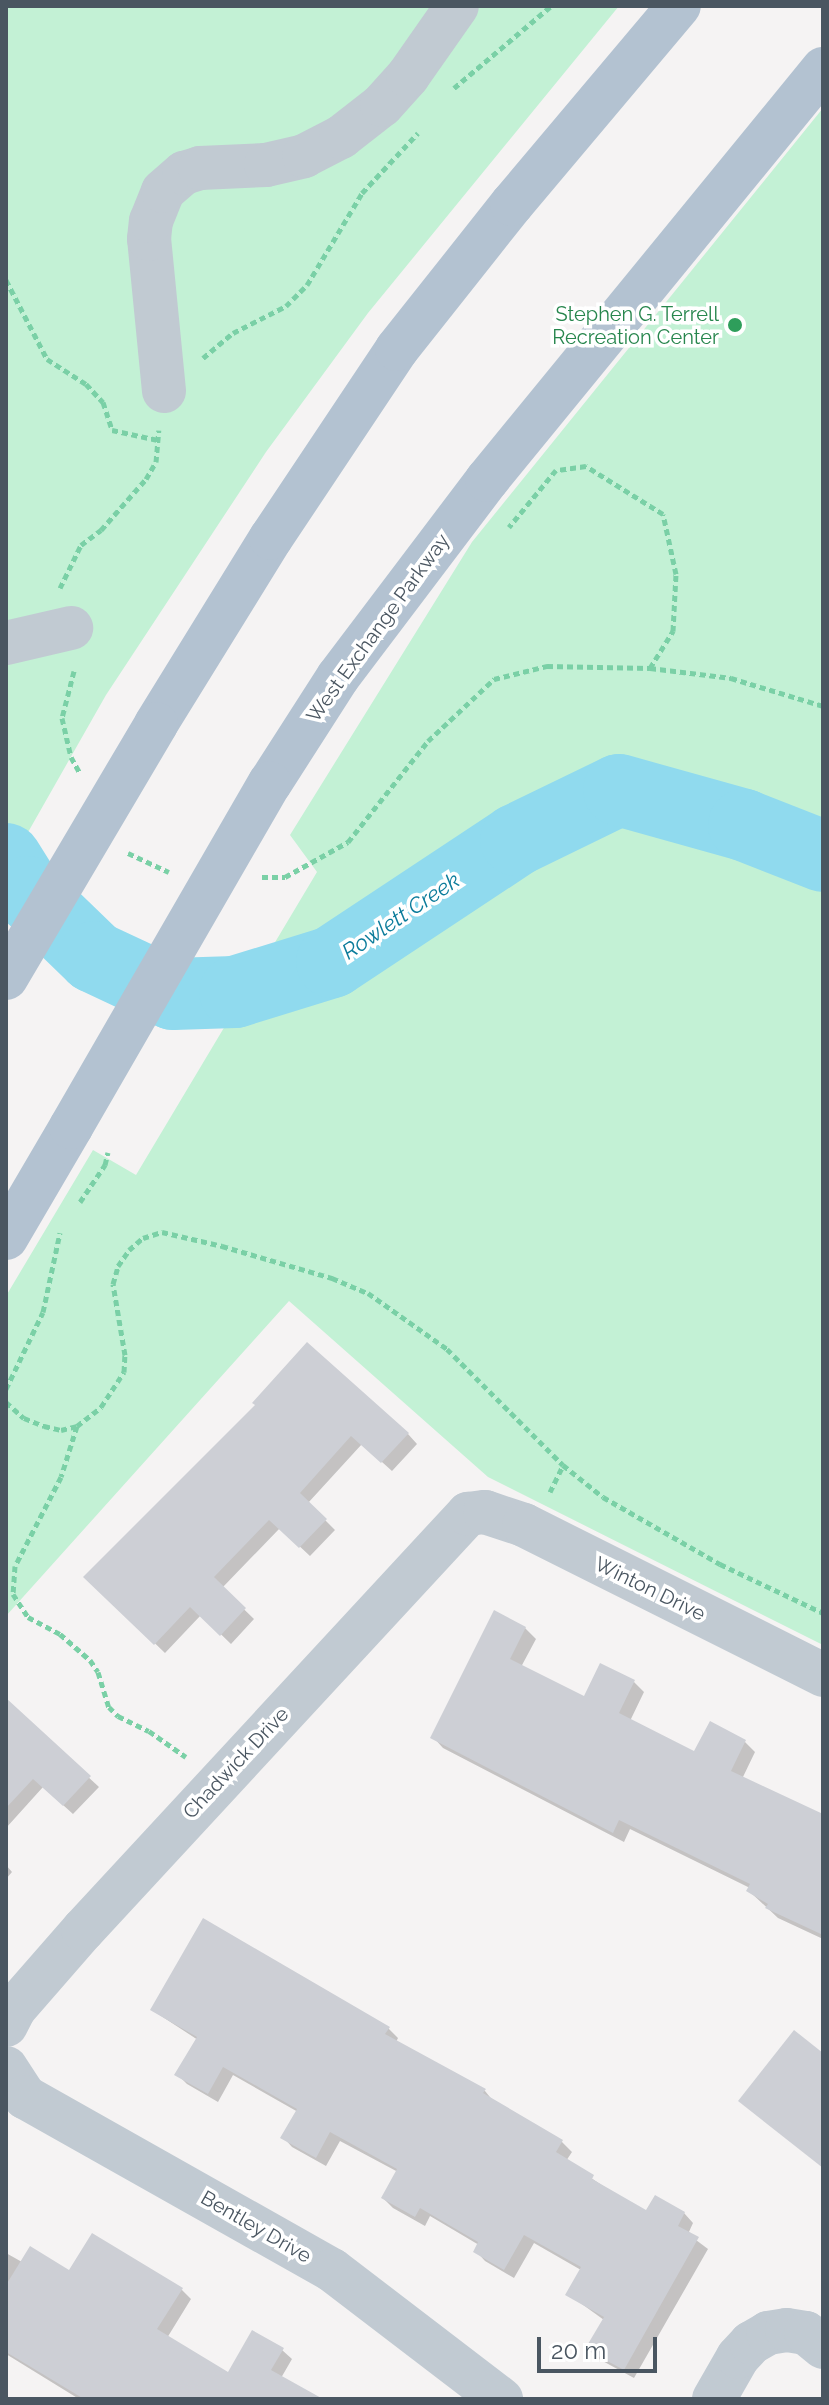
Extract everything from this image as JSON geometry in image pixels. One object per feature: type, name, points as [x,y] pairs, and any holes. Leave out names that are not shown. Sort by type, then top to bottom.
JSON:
[{"type":"main road","points":[[6,978],[156,724],[271,538],[397,349],[512,204],[679,6]]},
{"type":"main road","name":"West Exchange Parkway","points":[[6,1238],[270,783],[338,677],[487,480],[823,69]]},
{"type":"street","points":[[164,391],[149,239],[151,221],[163,191],[173,180],[192,170],[266,165],[304,156],[341,137],[382,105],[408,76],[457,6]]},
{"type":"street","points":[[6,643],[71,628]]},
{"type":"street","name":"Chadwick Drive","points":[[6,2025],[14,2009],[83,1930],[444,1536],[475,1512]]},
{"type":"street","name":"Winton Drive","points":[[475,1512],[524,1525],[823,1675]]},
{"type":"street","name":"Bentley Drive","points":[[6,2068],[25,2097],[332,2270],[501,2399]]},
{"type":"street","points":[[714,2399],[738,2357],[751,2343],[768,2333],[787,2330],[806,2333],[823,2347]]},
{"type":"path","points":[[445,99],[551,6]]},
{"type":"path","points":[[6,280],[47,359],[86,384],[103,402],[112,430],[158,440],[164,391],[233,333],[286,306],[307,285],[362,193],[425,124]]},
{"type":"path","points":[[650,668],[731,678],[823,706]]},
{"type":"path","points":[[78,1204],[105,1165],[108,1150]]},
{"type":"path","points":[[6,1389],[43,1312],[61,1230]]},
{"type":"path","points":[[6,1402],[24,1418],[44,1426],[61,1430],[77,1426],[101,1407],[124,1372],[125,1355],[113,1284],[118,1266],[129,1250],[143,1238],[162,1232],[222,1246],[332,1278],[368,1293],[447,1349],[563,1465],[603,1497],[720,1564],[823,1613]]},
{"type":"path","points":[[77,1426],[61,1477],[15,1566],[13,1594],[28,1617],[60,1634],[90,1660],[98,1672],[109,1707],[118,1716],[169,1744],[217,1784]]},
{"type":"green space","points":[[6,6],[619,6],[368,313],[266,452],[106,695],[6,871]]},
{"type":"green space","points":[[823,108],[823,1645],[488,1477],[289,1301],[6,1616],[6,1296],[93,1150],[136,1175],[317,872],[290,835],[472,542]]},
{"type":"building","points":[[307,1342],[409,1433],[381,1463],[351,1436],[300,1493],[327,1519],[299,1548],[269,1520],[214,1577],[246,1608],[220,1636],[190,1607],[154,1645],[83,1577],[255,1405],[252,1403]]},
{"type":"building","points":[[494,1610],[526,1627],[510,1659],[584,1696],[600,1663],[635,1680],[619,1713],[694,1751],[710,1721],[746,1740],[731,1771],[823,1814],[823,1935],[765,1908],[768,1904],[746,1891],[750,1884],[619,1820],[613,1833],[430,1738]]},
{"type":"building","points":[[6,1698],[91,1776],[63,1806],[33,1779],[6,1808]]},
{"type":"building","points":[[203,1918],[390,2027],[385,2034],[486,2089],[483,2093],[563,2140],[556,2152],[594,2175],[592,2179],[646,2210],[655,2195],[685,2212],[678,2226],[699,2237],[624,2370],[585,2349],[604,2317],[565,2295],[581,2267],[524,2235],[504,2270],[473,2252],[478,2242],[420,2208],[415,2217],[381,2198],[397,2169],[330,2132],[316,2158],[280,2138],[297,2109],[223,2067],[208,2094],[174,2075],[197,2037],[150,2010]]},
{"type":"building","points":[[794,2030],[823,2053],[823,2168],[738,2101]]},
{"type":"building","points":[[92,2233],[183,2288],[157,2329],[228,2372],[252,2330],[284,2348],[271,2370],[323,2399],[84,2399],[6,2352],[6,2285],[30,2246],[69,2270]]},
{"type":"waterway","name":"Rowlett Creek","points":[[6,859],[27,892],[94,957],[173,994],[235,992],[332,962],[516,840],[619,790],[744,825],[823,856]]},
{"type":"place","name":"Stephen G. Terrell Recreation Center","points":[[735,325]]}]
